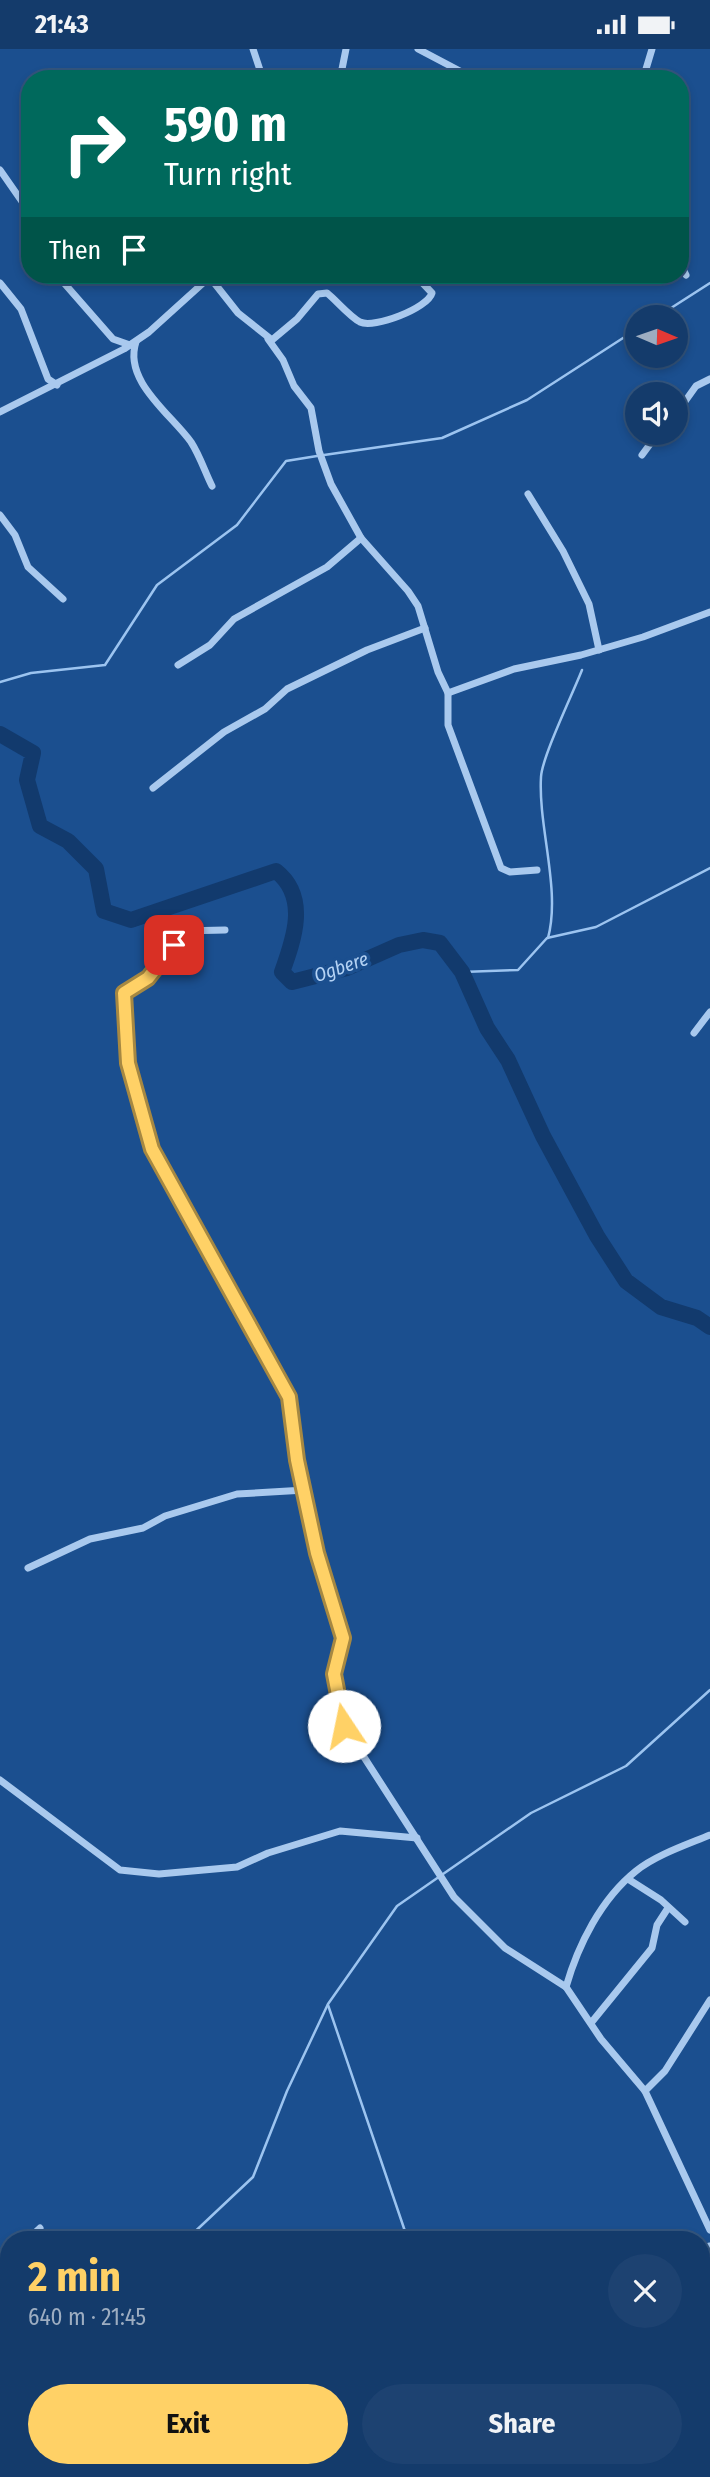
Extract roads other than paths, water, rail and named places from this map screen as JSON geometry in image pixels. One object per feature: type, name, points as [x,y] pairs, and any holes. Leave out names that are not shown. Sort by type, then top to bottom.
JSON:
[{"type":"street","points":[[253,49],[260,70]]},
{"type":"street","points":[[342,70],[346,49]]},
{"type":"street","points":[[418,49],[458,70]]},
{"type":"street","points":[[646,70],[652,49]]},
{"type":"street","points":[[0,170],[21,200]]},
{"type":"street","points":[[0,283],[21,309],[48,379],[57,385]]},
{"type":"street","points":[[65,284],[113,339],[133,343]]},
{"type":"street","points":[[0,412],[57,385],[133,343],[200,284]]},
{"type":"street","points":[[217,284],[238,313],[268,339],[311,408],[319,451],[331,484],[361,538],[408,591],[425,628],[438,672],[448,693],[448,725],[501,868],[510,872],[537,870]]},
{"type":"street","points":[[268,339],[278,338],[318,294],[327,293],[360,323],[372,323],[412,311],[428,302],[432,293],[424,284]]},
{"type":"street","points":[[133,343],[134,365],[140,376],[193,446],[212,487]]},
{"type":"street","points":[[688,397],[696,386],[710,379]]},
{"type":"street","points":[[642,455],[649,445]]},
{"type":"street","points":[[528,493],[563,551],[589,604],[598,650]]},
{"type":"street","points":[[0,515],[15,535],[28,567],[63,599]]},
{"type":"street","points":[[178,665],[210,645],[233,619],[327,567],[361,538]]},
{"type":"street","points":[[448,693],[514,669],[598,650],[710,612]]},
{"type":"street","points":[[153,788],[223,732],[265,709],[287,689],[367,650],[425,628]]},
{"type":"street","points":[[225,930],[183,931],[165,960],[148,978],[124,993],[128,1063],[152,1149],[289,1397],[297,1460],[317,1553],[343,1638],[334,1674],[344,1726],[454,1897],[475,1921],[505,1948],[566,1987],[645,2091],[710,2227]]},
{"type":"street","points":[[694,1033],[710,1012]]},
{"type":"street","points":[[28,1568],[90,1539],[143,1528],[165,1516],[237,1495],[305,1490]]},
{"type":"street","points":[[0,1780],[120,1870],[159,1874],[237,1867],[268,1853],[340,1831],[417,1838]]},
{"type":"street","points":[[566,1987],[583,1939],[628,1879],[662,1857],[710,1836]]},
{"type":"street","points":[[628,1879],[685,1922]]},
{"type":"street","points":[[591,2023],[652,1948],[657,1926],[668,1907]]},
{"type":"street","points":[[645,2091],[666,2071],[710,2000]]},
{"type":"street","points":[[37,2231],[40,2228]]},
{"type":"waterway","points":[[676,305],[710,283]]},
{"type":"waterway","points":[[324,455],[442,438],[527,400],[625,337]]},
{"type":"waterway","points":[[0,682],[31,673],[105,665],[157,585],[237,525],[286,461],[317,456]]},
{"type":"waterway","points":[[548,938],[552,900],[541,777],[552,740],[582,670]]},
{"type":"waterway","name":"Ogbere","points":[[0,734],[33,753],[27,780],[40,826],[68,841],[96,869],[104,911],[131,920],[276,871],[293,893],[296,906],[294,932],[282,972],[292,982],[347,968],[399,945],[423,940],[440,943],[462,972],[487,1028],[508,1060],[543,1136],[597,1236],[626,1281],[661,1307],[697,1318],[710,1327]]},
{"type":"waterway","points":[[462,972],[518,970],[547,938],[596,927],[710,868]]},
{"type":"waterway","points":[[196,2231],[253,2177],[287,2091],[328,2004],[397,1906],[531,1813],[626,1766],[710,1690]]},
{"type":"waterway","points":[[328,2005],[405,2231]]}]
